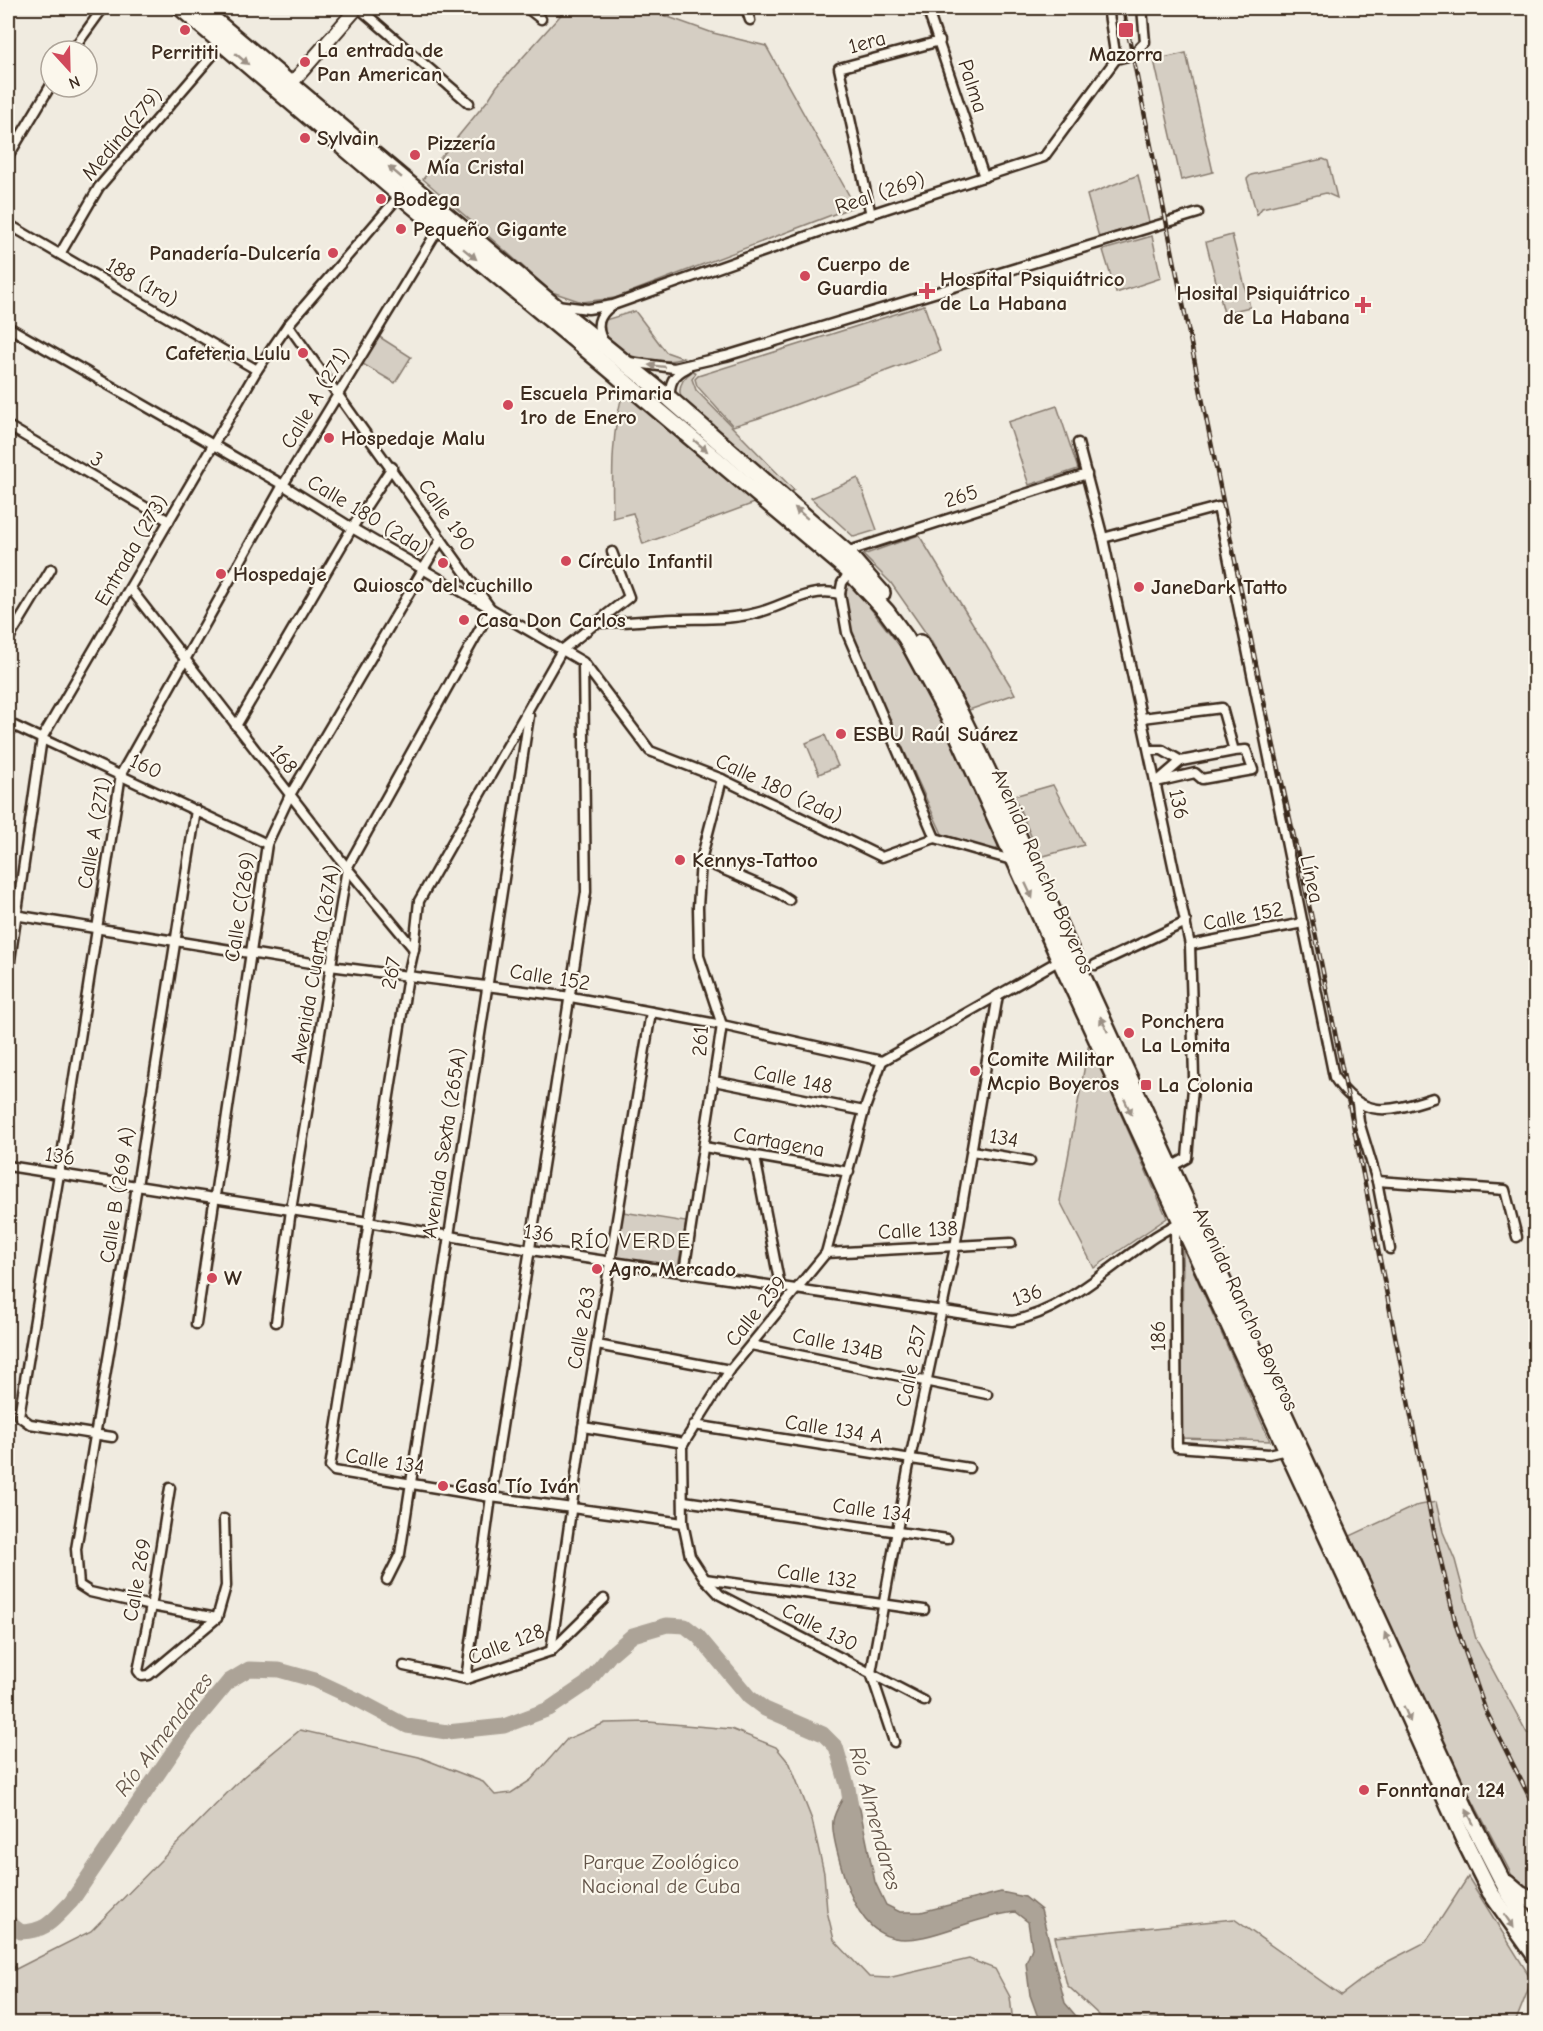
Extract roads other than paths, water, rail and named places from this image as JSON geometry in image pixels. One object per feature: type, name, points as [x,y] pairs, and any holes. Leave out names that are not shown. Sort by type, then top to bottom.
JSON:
[{"type":"highway","name":"Avenida Rancho Boyeros","points":[[182,8],[439,228],[850,572],[886,611],[922,666],[956,729],[1179,1223],[1287,1450],[1470,1853],[1495,1900],[1533,1953]]},
{"type":"highway","name":"Avenida Rancho Boyeros","points":[[200,8],[546,299],[670,399],[846,552],[894,608],[933,662],[1015,829],[1169,1168],[1455,1785],[1496,1869],[1534,1928]]},
{"type":"highway","points":[[1496,1869],[1514,1890],[1536,1902]]},
{"type":"highway","points":[[1533,1953],[1534,1928]]},
{"type":"street","points":[[81,39],[103,8]]},
{"type":"street","points":[[291,84],[358,8],[469,103]]},
{"type":"street","points":[[527,8],[541,19]]},
{"type":"street","points":[[746,8],[750,20]]},
{"type":"street","name":"Palma","points":[[927,8],[984,177]]},
{"type":"street","points":[[1108,8],[1116,59],[1132,55],[1145,42],[1142,8]]},
{"type":"street","name":"1era","points":[[870,215],[839,68],[940,41]]},
{"type":"street","name":"Medina(279)","points":[[60,255],[99,187],[223,44]]},
{"type":"street","name":"Real (269)","points":[[546,299],[563,307],[599,308],[613,305],[1044,157],[1116,59]]},
{"type":"street","points":[[8,157],[43,99]]},
{"type":"street","name":"Entrada (273)","points":[[8,974],[12,915],[42,738],[258,370],[288,325],[400,195]]},
{"type":"street","points":[[623,360],[675,368],[726,357],[1198,213]]},
{"type":"street","name":"188 (1ra)","points":[[8,224],[258,370]]},
{"type":"street","name":"Calle A (271)","points":[[95,1434],[30,1424],[19,1416],[121,774],[283,485],[439,228]]},
{"type":"street","points":[[609,349],[600,335],[598,322],[613,305]]},
{"type":"street","name":"Calle 190","points":[[288,325],[392,467],[491,609]]},
{"type":"street","name":"Calle 180 (2da)","points":[[8,327],[283,485],[352,528],[583,662],[650,751],[722,779],[882,857],[935,838]]},
{"type":"street","points":[[670,399],[671,380],[678,372],[692,365]]},
{"type":"street","name":"3","points":[[8,426],[169,521]]},
{"type":"street","name":"136","points":[[1078,443],[1103,538],[1190,945],[1194,1076],[1187,1158],[1169,1168]]},
{"type":"street","points":[[236,726],[352,528],[392,467]]},
{"type":"street","name":"265","points":[[846,552],[1087,474]]},
{"type":"street","name":"Línea","points":[[1103,538],[1218,507],[1334,1077],[1358,1103]]},
{"type":"street","name":"Calle C(269)","points":[[196,1324],[267,844],[290,795],[441,538]]},
{"type":"street","name":"267","points":[[331,1469],[368,1222],[414,949],[419,901],[562,650],[629,597],[612,552]]},
{"type":"street","points":[[8,640],[51,569]]},
{"type":"street","points":[[850,572],[842,583],[840,594],[847,633],[935,838],[1015,861]]},
{"type":"street","name":"168","points":[[130,588],[347,868],[414,949]]},
{"type":"street","points":[[595,623],[701,620],[753,614],[802,595],[828,591],[840,594]]},
{"type":"street","name":"Avenida Cuarta (267A)","points":[[276,1322],[291,1210],[347,868],[491,609]]},
{"type":"street","points":[[466,1679],[491,1497],[586,892],[583,662]]},
{"type":"street","points":[[1142,718],[1222,708],[1234,751]]},
{"type":"street","name":"Avenida Sexta (265A)","points":[[387,1580],[400,1554],[530,709]]},
{"type":"street","name":"160","points":[[8,723],[267,844]]},
{"type":"street","points":[[1149,750],[1162,750],[1181,761]]},
{"type":"street","points":[[1246,750],[1253,770],[1202,779],[1195,773],[1156,782],[1181,761],[1234,751],[1246,750]]},
{"type":"street","name":"261","points":[[684,1272],[722,1025],[699,956],[698,907],[701,861],[722,779]]},
{"type":"street","name":"Calle B (269 A)","points":[[151,1606],[90,1592],[79,1585],[76,1549],[137,1186],[196,810]]},
{"type":"street","points":[[701,861],[778,893],[789,900]]},
{"type":"street","name":"Calle 152","points":[[12,915],[330,966],[570,997],[722,1025],[882,1061]]},
{"type":"street","name":"Calle 152","points":[[1095,965],[1186,922]]},
{"type":"street","name":"Calle 152","points":[[1190,945],[1302,923]]},
{"type":"street","points":[[882,1061],[1060,960]]},
{"type":"street","name":"Calle 257","points":[[894,1742],[871,1673],[910,1459],[955,1246],[999,995]]},
{"type":"street","name":"Calle 263","points":[[551,1651],[583,1427],[651,1012]]},
{"type":"street","name":"Calle 259","points":[[705,1579],[690,1556],[683,1523],[682,1446],[730,1370],[826,1253],[864,1112],[882,1061]]},
{"type":"street","name":"Calle 148","points":[[714,1081],[864,1112]]},
{"type":"street","points":[[1390,1249],[1377,1181],[1359,1122],[1358,1103],[1388,1110],[1433,1098]]},
{"type":"street","name":"Cartagena","points":[[704,1147],[849,1172]]},
{"type":"street","name":"134","points":[[972,1151],[1030,1161]]},
{"type":"street","points":[[755,1157],[779,1287],[787,1302]]},
{"type":"street","name":"136","points":[[8,1166],[368,1222],[448,1238],[1012,1321],[1031,1318],[1085,1287],[1152,1238],[1179,1223]]},
{"type":"street","points":[[1377,1181],[1504,1190],[1517,1237]]},
{"type":"street","name":"186","points":[[1179,1223],[1177,1447],[1269,1454],[1287,1450]]},
{"type":"street","name":"Calle 138","points":[[826,1253],[1011,1244]]},
{"type":"street","points":[[597,1345],[730,1370]]},
{"type":"street","name":"Calle 134B","points":[[752,1345],[987,1394]]},
{"type":"street","name":"Calle 134 A","points":[[694,1425],[969,1468]]},
{"type":"street","points":[[583,1427],[684,1443]]},
{"type":"street","points":[[95,1434],[112,1437]]},
{"type":"street","name":"Calle 134","points":[[331,1469],[491,1497],[683,1523]]},
{"type":"street","name":"Calle 269","points":[[170,1488],[138,1671],[142,1676],[149,1675],[217,1618]]},
{"type":"street","name":"Calle 134","points":[[684,1500],[947,1539]]},
{"type":"street","points":[[151,1606],[217,1618],[226,1586],[224,1519]]},
{"type":"street","name":"Calle 132","points":[[705,1579],[924,1610]]},
{"type":"street","name":"Calle 130","points":[[705,1579],[720,1595],[924,1701]]},
{"type":"street","name":"Calle 128","points":[[404,1666],[466,1679],[551,1651],[604,1599]]},
{"type":"waterway","name":"Río Almendares","points":[[8,1922],[21,1932],[44,1927],[71,1902],[185,1734],[229,1681],[249,1669],[279,1670],[315,1680],[407,1726],[447,1732],[504,1726],[549,1709],[586,1684],[611,1654],[633,1635],[667,1625],[685,1626],[698,1636],[749,1697],[765,1709],[823,1734],[836,1747],[851,1807]]},
{"type":"railway","points":[[1123,8],[1258,674],[1316,937],[1434,1532],[1456,1625],[1485,1709],[1536,1810]]},
{"type":"place","name":"Perrititi","points":[[185,30]]},
{"type":"place","name":"Mazorra","points":[[1126,30]]},
{"type":"place","name":"La entrada de Pan American","points":[[305,62]]},
{"type":"place","name":"Sylvain","points":[[305,138]]},
{"type":"place","name":"Pizzería Mía Cristal","points":[[415,155]]},
{"type":"place","name":"Bodega","points":[[381,199]]},
{"type":"place","name":"Pequeño Gigante","points":[[401,229]]},
{"type":"place","name":"Panadería-Dulcería","points":[[333,253]]},
{"type":"place","name":"Cuerpo de Guardia","points":[[805,276]]},
{"type":"place","name":"Hospital Psiquiátrico de La Habana","points":[[927,291]]},
{"type":"place","name":"Hosital Psiquiátrico de La Habana","points":[[1363,305]]},
{"type":"place","name":"Cafeteria Lulu","points":[[303,353]]},
{"type":"place","name":"Escuela Primaria 1ro de Enero","points":[[508,405]]},
{"type":"place","name":"Hospedaje Malu","points":[[329,438]]},
{"type":"place","name":"Círculo Infantil","points":[[566,561]]},
{"type":"place","name":"Quiosco del cuchillo","points":[[443,563]]},
{"type":"place","name":"Hospedaje","points":[[221,574]]},
{"type":"place","name":"JaneDark Tatto","points":[[1139,587]]},
{"type":"place","name":"Casa Don Carlos","points":[[464,620]]},
{"type":"place","name":"ESBU Raúl Suárez","points":[[841,734]]},
{"type":"place","name":"Kennys-Tattoo","points":[[680,860]]},
{"type":"place","name":"Ponchera La Lomita","points":[[1129,1033]]},
{"type":"place","name":"Comite Militar Mcpio Boyeros","points":[[975,1071]]},
{"type":"place","name":"La Colonia","points":[[1146,1085]]},
{"type":"place","name":"Agro Mercado","points":[[597,1269]]},
{"type":"place","name":"W","points":[[212,1278]]},
{"type":"place","name":"Casa Tío Iván","points":[[443,1486]]},
{"type":"place","name":"Fonntanar 124","points":[[1364,1790]]},
{"type":"district","name":"RÍO VERDE","points":[[631,1240]]},
{"type":"park label","name":"Parque Zoológico Nacional de Cuba","points":[[661,1874]]}]
